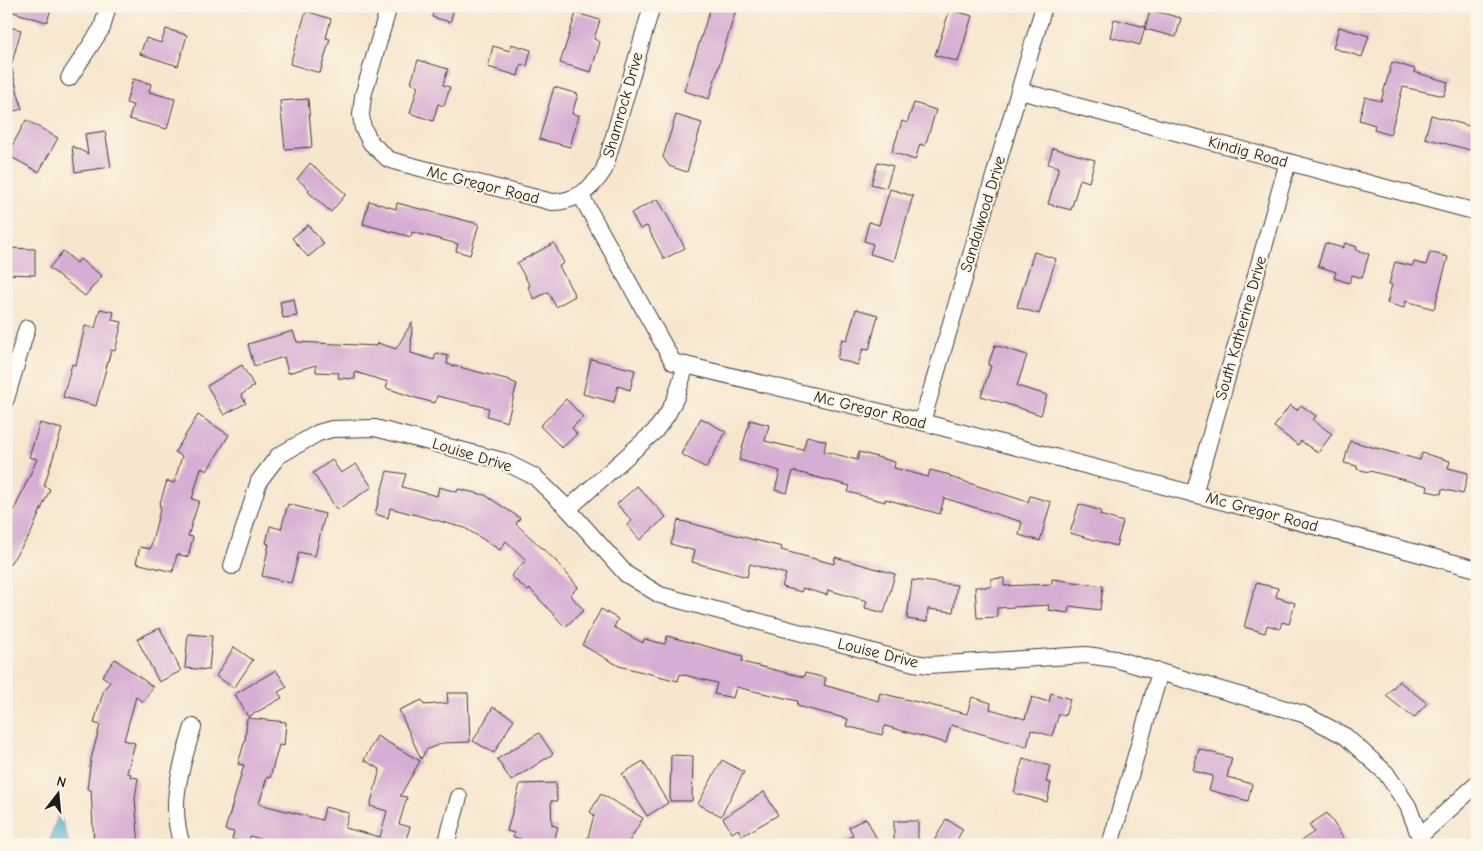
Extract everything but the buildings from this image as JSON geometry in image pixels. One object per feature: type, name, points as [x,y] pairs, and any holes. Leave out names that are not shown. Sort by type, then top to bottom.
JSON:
[{"type":"street","points":[[69,78],[102,28],[108,6]]},
{"type":"street","name":"Mc Gregor Road","points":[[389,6],[362,100],[361,119],[366,135],[377,150],[388,159],[396,162],[544,201],[560,202],[572,199],[580,194],[674,362],[922,422],[1477,569]]},
{"type":"street","name":"Shamrock Drive","points":[[580,194],[594,184],[604,170],[652,6]]},
{"type":"street","name":"Sandalwood Drive","points":[[922,422],[1044,6]]},
{"type":"street","name":"Kindig Road","points":[[1020,91],[1477,212]]},
{"type":"street","name":"South Katherine Drive","points":[[1194,494],[1288,162]]},
{"type":"street","points":[[6,399],[27,328]]},
{"type":"street","points":[[568,509],[655,431],[667,415],[676,397],[686,365]]},
{"type":"street","name":"Louise Drive","points":[[232,566],[259,481],[278,456],[318,433],[332,429],[375,428],[503,461],[535,477],[568,509],[626,574],[660,594],[688,603],[914,663],[928,665],[1086,655],[1116,659],[1303,714],[1345,736],[1386,773],[1408,806],[1422,840]]},
{"type":"street","points":[[1110,845],[1160,672]]},
{"type":"street","points":[[182,845],[179,836],[175,802],[178,776],[193,727]]},
{"type":"street","points":[[1422,840],[1477,784]]},
{"type":"street","points":[[446,845],[459,797]]},
{"type":"water","points":[[59,812],[70,845],[48,845]]}]
